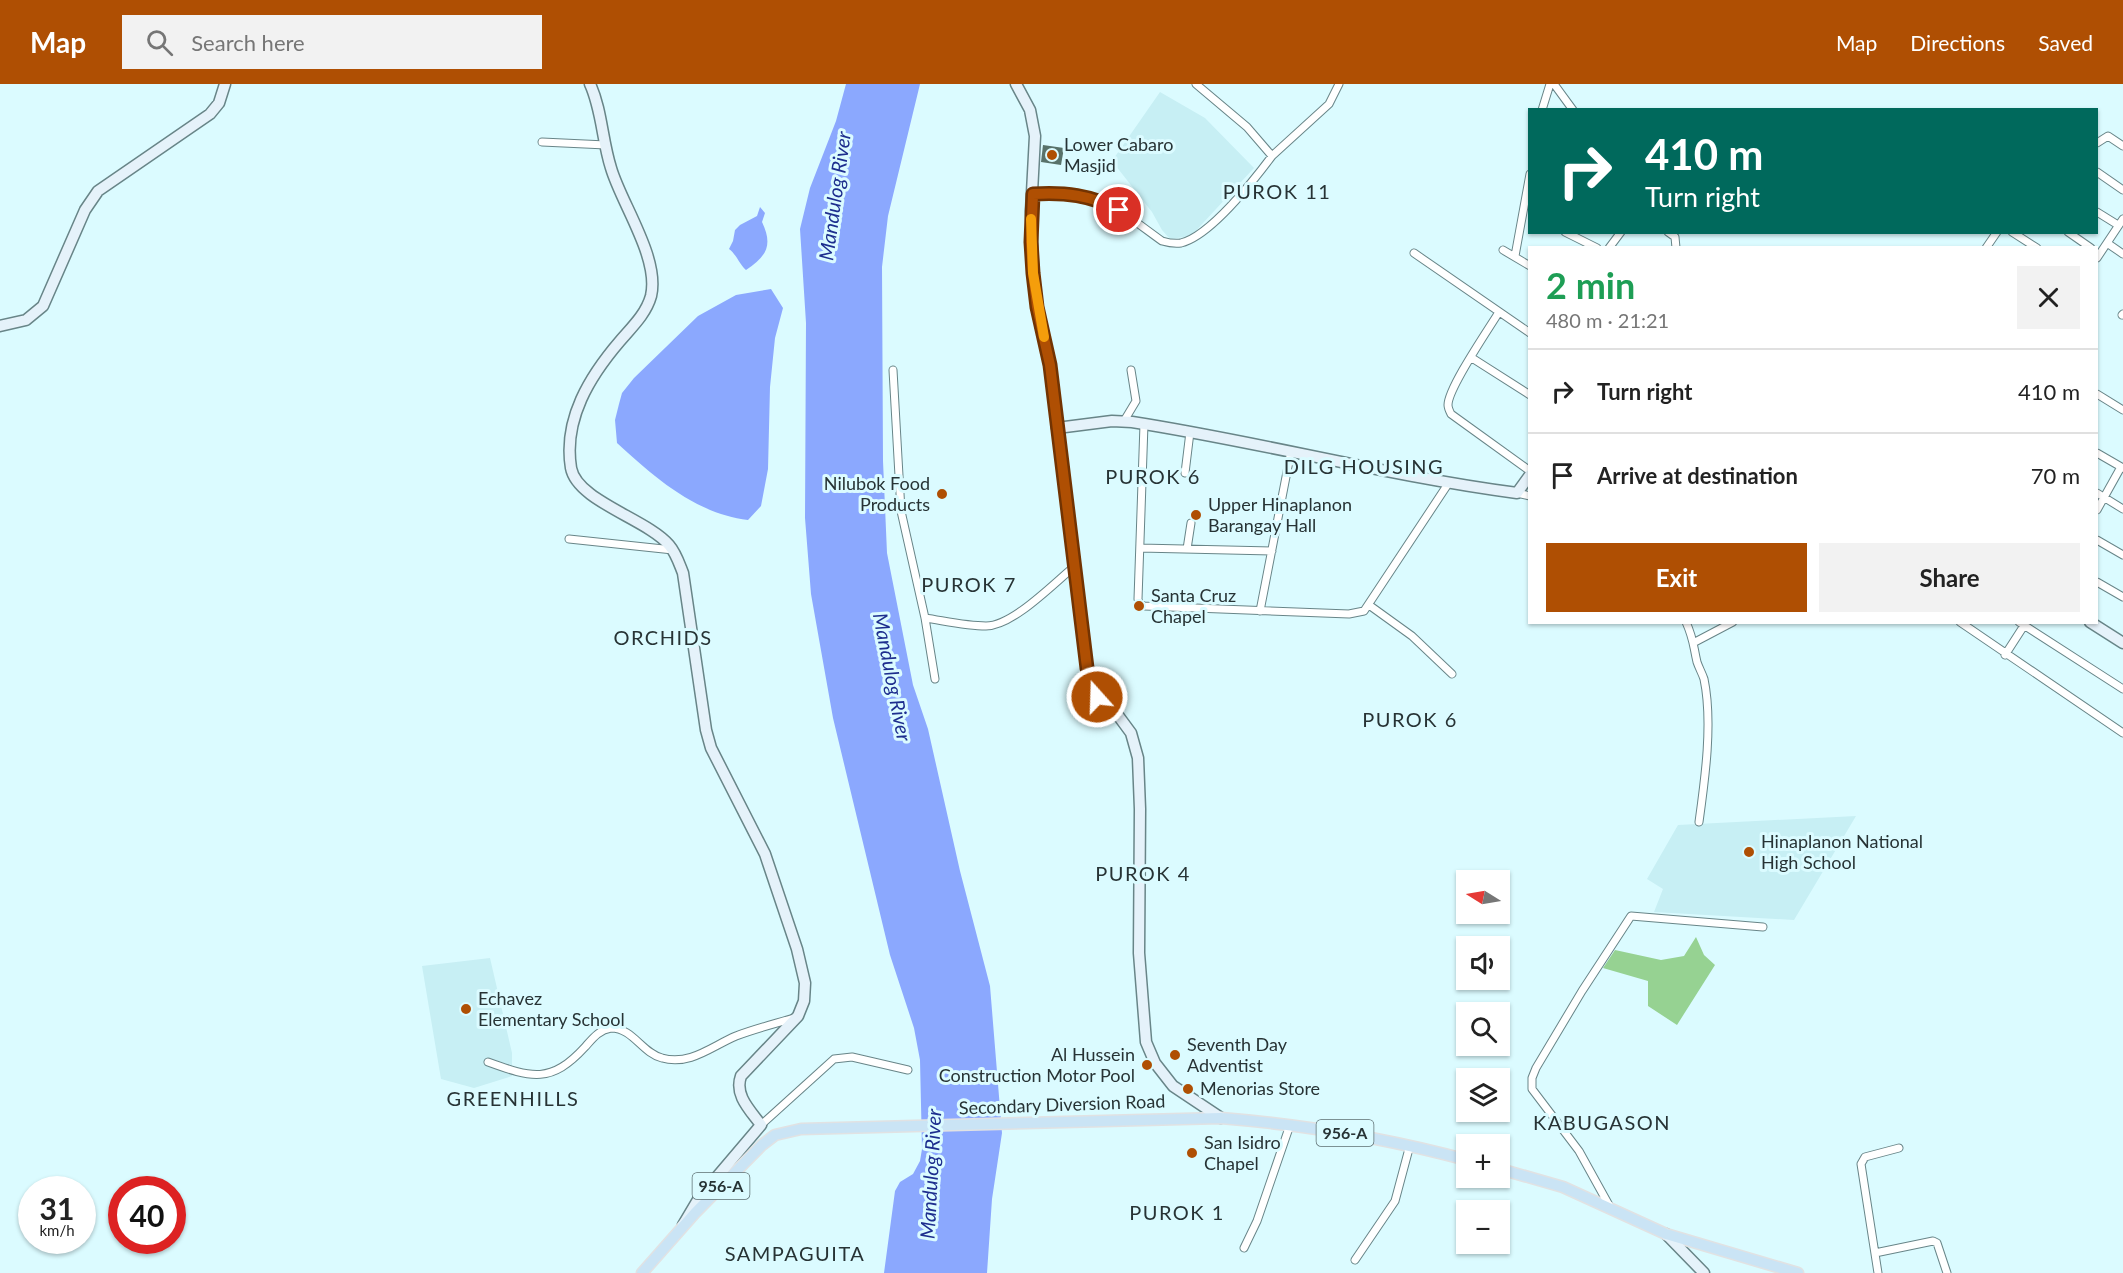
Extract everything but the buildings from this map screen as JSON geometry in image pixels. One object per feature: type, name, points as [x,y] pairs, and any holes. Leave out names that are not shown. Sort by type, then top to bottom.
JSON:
[{"type":"main road","name":"Secondary Diversion Road","points":[[642,1273],[681,1228],[769,1139],[791,1131],[816,1128],[1221,1118],[1290,1125],[1410,1145],[1456,1157]]},
{"type":"main road","points":[[1510,1172],[1563,1187],[1666,1234],[1798,1273]]},
{"type":"street","points":[[0,326],[26,320],[44,306],[86,210],[98,191],[210,114],[219,103],[225,84]]},
{"type":"street","points":[[590,84],[598,105],[611,168],[642,239],[652,294],[644,312],[608,356],[582,395],[573,429],[572,468],[575,479],[584,489],[627,515],[666,542],[673,550],[683,573],[706,730],[711,748],[765,854],[802,968],[805,990],[798,1016],[746,1071],[739,1082],[741,1098],[761,1125]]},
{"type":"street","points":[[1016,84],[1030,110],[1034,129],[1031,242],[1033,273],[1037,307],[1050,365],[1087,668],[1097,697],[1124,722],[1131,733],[1138,758],[1139,953],[1146,1042],[1155,1063],[1173,1086],[1221,1118]]},
{"type":"street","points":[[1196,84],[1247,127],[1272,156]]},
{"type":"street","points":[[1033,194],[1078,194],[1099,200],[1119,210],[1162,241],[1178,244],[1208,227],[1227,210],[1272,156],[1329,104],[1340,84]]},
{"type":"street","points":[[1543,108],[1552,84]]},
{"type":"street","points":[[1552,84],[1571,108]]},
{"type":"street","points":[[2098,142],[2109,136],[2123,146]]},
{"type":"street","points":[[542,142],[606,145]]},
{"type":"street","points":[[2098,173],[2123,190]]},
{"type":"street","points":[[2098,212],[2121,222],[2098,254]]},
{"type":"street","points":[[1515,256],[1527,214]]},
{"type":"street","points":[[2015,234],[2034,246]]},
{"type":"street","points":[[2071,234],[2088,246]]},
{"type":"street","points":[[1581,236],[1594,246]]},
{"type":"street","points":[[2107,243],[2123,254]]},
{"type":"street","points":[[1503,250],[1528,265]]},
{"type":"street","points":[[1414,253],[1528,332]]},
{"type":"street","points":[[1498,312],[1450,397],[1448,408],[1451,414],[1528,472]]},
{"type":"street","points":[[1472,358],[1528,394]]},
{"type":"street","points":[[893,370],[901,511],[925,618],[935,680]]},
{"type":"street","points":[[1124,421],[1136,401],[1131,370]]},
{"type":"street","points":[[2098,395],[2123,410]]},
{"type":"street","points":[[1057,428],[1124,421],[1291,451],[1448,484],[1528,496]]},
{"type":"street","points":[[1144,424],[1138,599],[1141,605],[1349,614],[1364,611],[1448,484]]},
{"type":"street","points":[[1185,473],[1190,432]]},
{"type":"street","points":[[1260,611],[1291,451]]},
{"type":"street","points":[[2098,454],[2122,468],[2098,508]]},
{"type":"street","points":[[1517,493],[1528,476]]},
{"type":"street","points":[[2098,494],[2123,509]]},
{"type":"street","points":[[1187,549],[1191,523]]},
{"type":"street","points":[[569,539],[673,550]]},
{"type":"street","points":[[2098,541],[2123,555]]},
{"type":"street","points":[[1140,548],[1272,551]]},
{"type":"street","points":[[925,618],[987,627],[998,625],[1014,616],[1075,566]]},
{"type":"street","points":[[2098,583],[2123,597]]},
{"type":"street","points":[[1369,605],[1412,636],[1452,674]]},
{"type":"street","points":[[1687,624],[1695,642],[1697,662],[1704,679],[1707,712],[1703,792],[1699,822]]},
{"type":"street","points":[[1695,642],[1729,624]]},
{"type":"street","points":[[1963,624],[2005,655],[2123,733]]},
{"type":"street","points":[[2005,655],[2023,624],[2123,689]]},
{"type":"street","points":[[2093,624],[2123,643]]},
{"type":"street","points":[[1610,1207],[1579,1151],[1532,1089],[1532,1078],[1536,1068],[1582,991],[1631,916],[1762,927]]},
{"type":"street","points":[[488,1062],[522,1074],[554,1072],[568,1065],[596,1034],[611,1028],[632,1036],[656,1056],[680,1060],[696,1056],[739,1035],[798,1016]]},
{"type":"street","points":[[681,1228],[699,1198],[761,1125],[830,1061],[846,1057],[908,1070]]},
{"type":"street","points":[[1244,1248],[1257,1221],[1290,1125]]},
{"type":"street","points":[[1356,1260],[1395,1201],[1410,1145]]},
{"type":"street","points":[[1878,1273],[1861,1164],[1865,1157],[1899,1148]]},
{"type":"street","points":[[1666,1234],[1704,1273]]},
{"type":"street","points":[[1875,1253],[1933,1241],[1937,1243],[1947,1273]]},
{"type":"shaded area","points":[[1160,92],[1205,118],[1254,168],[1191,236],[1170,239],[1112,161]]},
{"type":"shaded area","name":"Hinaplanon National High School","points":[[1856,816],[1794,920],[1654,912],[1663,889],[1647,879],[1678,825]]},
{"type":"shaded area","name":"Echavez Elementary School","points":[[490,958],[512,1053],[512,1076],[474,1088],[441,1079],[422,966]]},
{"type":"green space","points":[[1696,937],[1704,955],[1715,965],[1677,1025],[1648,1006],[1648,981],[1603,968],[1615,950],[1661,960],[1684,956]]},
{"type":"water","name":"Mandulog River","points":[[846,84],[920,84],[888,216],[882,267],[883,461],[887,553],[913,685],[928,729],[960,871],[990,986],[1002,1133],[992,1199],[987,1273],[884,1273],[895,1191],[900,1182],[913,1174],[920,1161],[922,1149],[920,1060],[914,1028],[890,955],[833,718],[811,594],[805,518],[806,323],[800,229],[810,188],[836,121]]},
{"type":"water","points":[[760,207],[765,213],[762,222],[767,237],[766,249],[759,260],[746,270],[729,249],[735,230],[757,216]]},
{"type":"water","points":[[771,289],[783,308],[775,338],[770,387],[768,469],[761,506],[748,520],[729,516],[693,502],[661,481],[617,443],[615,420],[622,393],[634,378],[698,316],[736,295]]},
{"type":"slow traffic","points":[[1031,219],[1033,273],[1037,307],[1044,337]]},
{"type":"place","name":"Lower Cabaro Masjid","points":[[1052,155]]},
{"type":"place","name":"Nilubok Food Products","points":[[942,494]]},
{"type":"place","name":"Upper Hinaplanon Barangay Hall","points":[[1196,515]]},
{"type":"place","name":"Santa Cruz Chapel","points":[[1139,606]]},
{"type":"place","name":"Hinaplanon National High School","points":[[1749,852]]},
{"type":"place","name":"Echavez Elementary School","points":[[466,1009]]},
{"type":"place","name":"Seventh Day Adventist","points":[[1175,1055]]},
{"type":"place","name":"Al Hussein Construction Motor Pool","points":[[1147,1065]]},
{"type":"place","name":"Menorias Store","points":[[1188,1089]]},
{"type":"place","name":"San Isidro Chapel","points":[[1192,1153]]},
{"type":"district","name":"PUROK 11","points":[[1277,192]]},
{"type":"district","name":"DILG HOUSING","points":[[1364,467]]},
{"type":"district","name":"PUROK 6","points":[[1153,477]]},
{"type":"district","name":"PUROK 7","points":[[969,585]]},
{"type":"district","name":"ORCHIDS","points":[[663,638]]},
{"type":"district","name":"PUROK 6","points":[[1410,720]]},
{"type":"district","name":"PUROK 4","points":[[1143,874]]},
{"type":"district","name":"GREENHILLS","points":[[513,1099]]},
{"type":"district","name":"KABUGASON","points":[[1602,1123]]},
{"type":"district","name":"PUROK 1","points":[[1177,1213]]},
{"type":"district","name":"SAMPAGUITA","points":[[795,1254]]},
{"type":"route","points":[[1097,697],[1087,668],[1050,365],[1037,307],[1031,242],[1031,211],[1033,194],[1058,193],[1078,194],[1099,200],[1119,210]]}]
